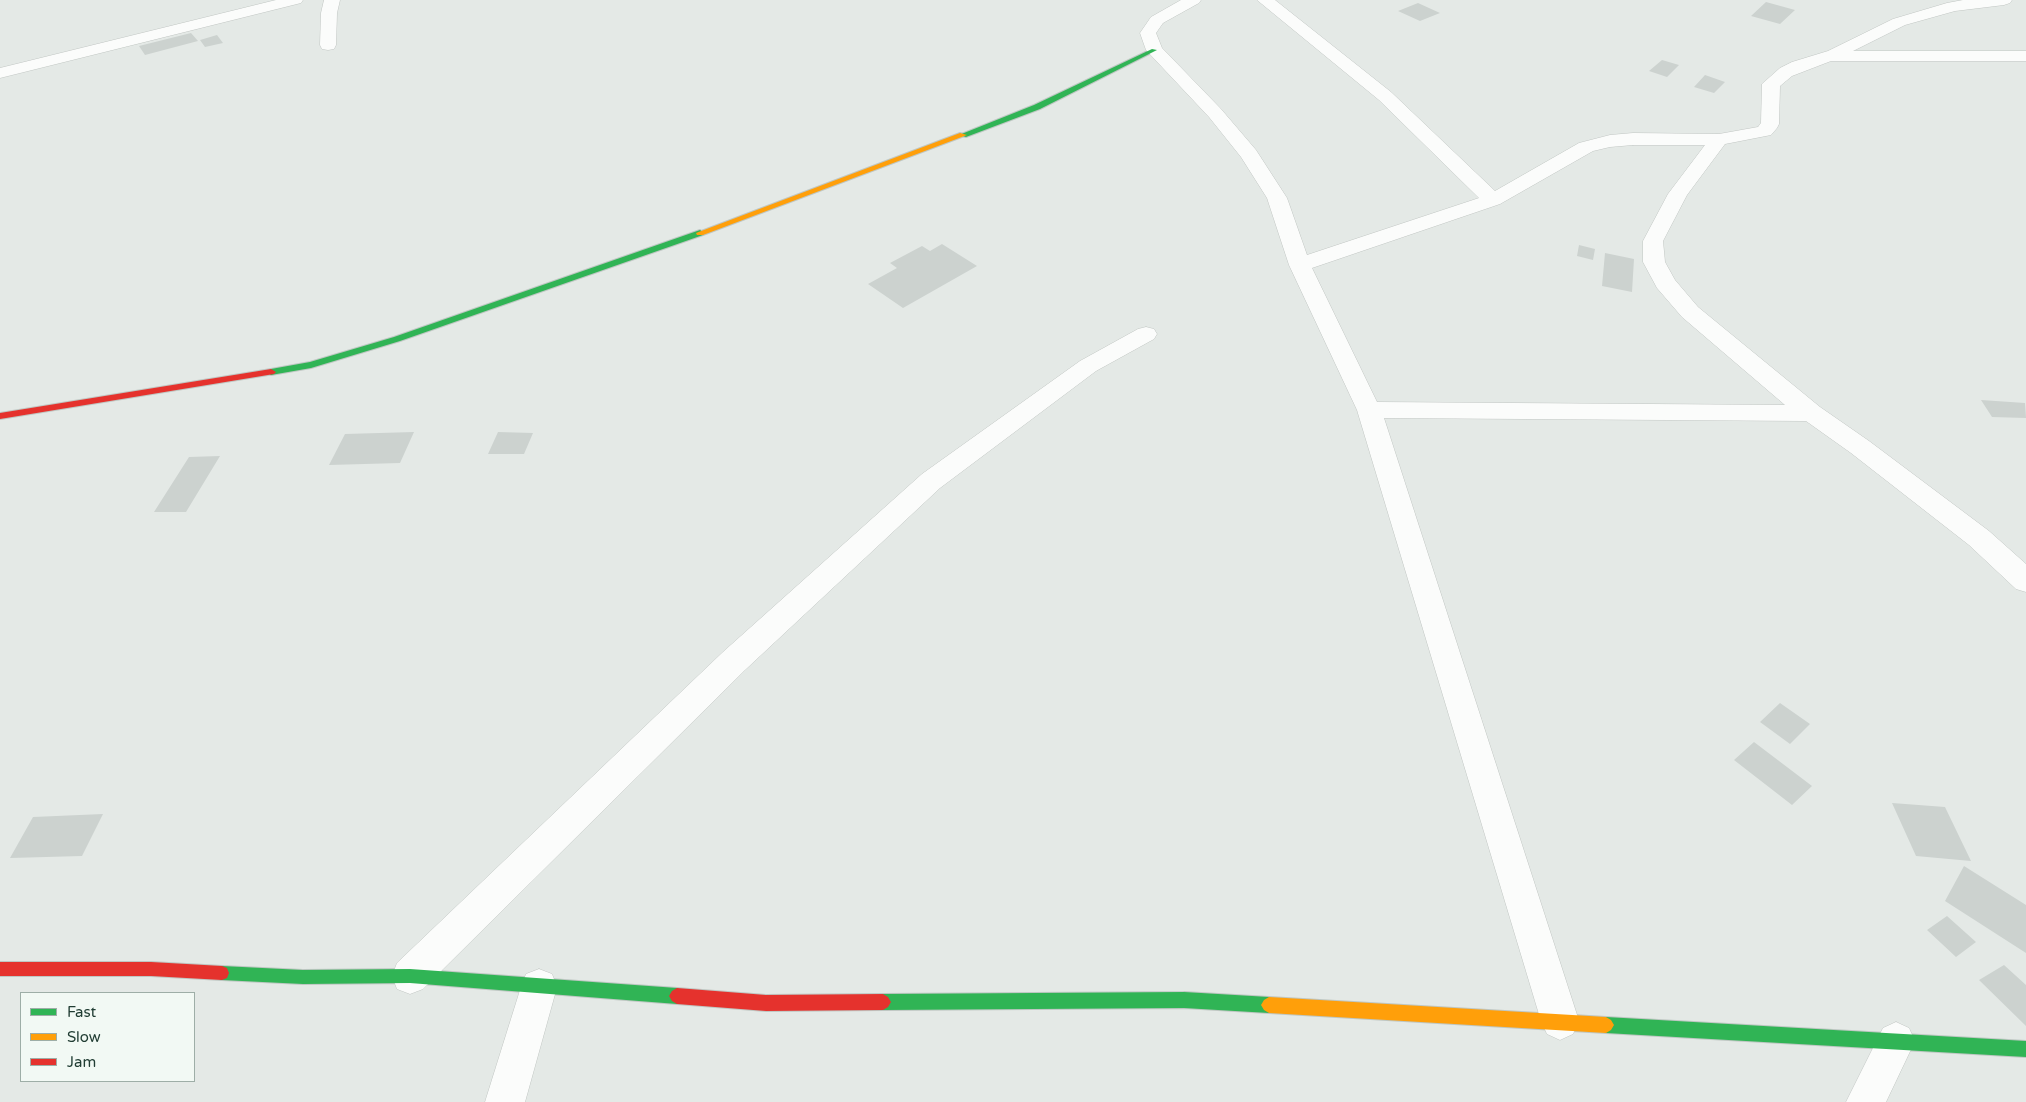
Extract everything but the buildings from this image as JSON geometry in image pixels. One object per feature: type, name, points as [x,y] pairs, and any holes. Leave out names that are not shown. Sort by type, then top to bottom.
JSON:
[{"type":"street","points":[[0,73],[295,0]]},
{"type":"street","points":[[328,45],[329,13],[332,0]]},
{"type":"street","points":[[1193,0],[1157,20],[1148,33],[1154,50],[1216,113],[1248,154],[1277,198],[1300,265],[1369,410],[1560,1021]]},
{"type":"street","points":[[1265,0],[1385,96],[1492,200]]},
{"type":"street","points":[[1300,265],[1492,200],[1586,147],[1610,141],[1633,139],[1718,140],[1764,131],[1770,124],[1771,84],[1792,69],[1830,56],[1899,22],[1946,3],[2009,1]]},
{"type":"street","points":[[0,416],[311,365],[397,339],[624,261],[1038,107],[1154,50]]},
{"type":"street","points":[[1830,56],[2026,56]]},
{"type":"street","points":[[1718,140],[1678,194],[1653,241],[1654,262],[1665,283],[1690,312],[1810,412],[1860,447],[1978,538],[2026,581]]},
{"type":"street","points":[[410,976],[734,661],[931,480],[1088,366],[1146,334]]},
{"type":"street","points":[[1369,410],[1810,412]]},
{"type":"street","points":[[0,969],[151,968],[303,977],[410,976],[766,1003],[1184,1000],[2026,1049]]},
{"type":"street","points":[[505,1102],[539,987]]},
{"type":"street","points":[[1866,1102],[1896,1041]]},
{"type":"traffic: fast","points":[[963,135],[1037,107],[1154,50]]},
{"type":"traffic: fast","points":[[271,372],[311,365],[397,339],[700,233]]},
{"type":"traffic: fast","points":[[222,973],[303,977],[410,976],[677,996]]},
{"type":"traffic: fast","points":[[883,1002],[1184,1000],[1269,1005]]},
{"type":"traffic: fast","points":[[1606,1025],[2026,1049]]},
{"type":"traffic: slow","points":[[700,233],[963,135]]},
{"type":"traffic: slow","points":[[1269,1005],[1606,1025]]},
{"type":"traffic: jam","points":[[0,416],[271,372]]},
{"type":"traffic: jam","points":[[0,969],[151,969],[222,973]]},
{"type":"traffic: jam","points":[[677,996],[766,1003],[883,1002]]}]
